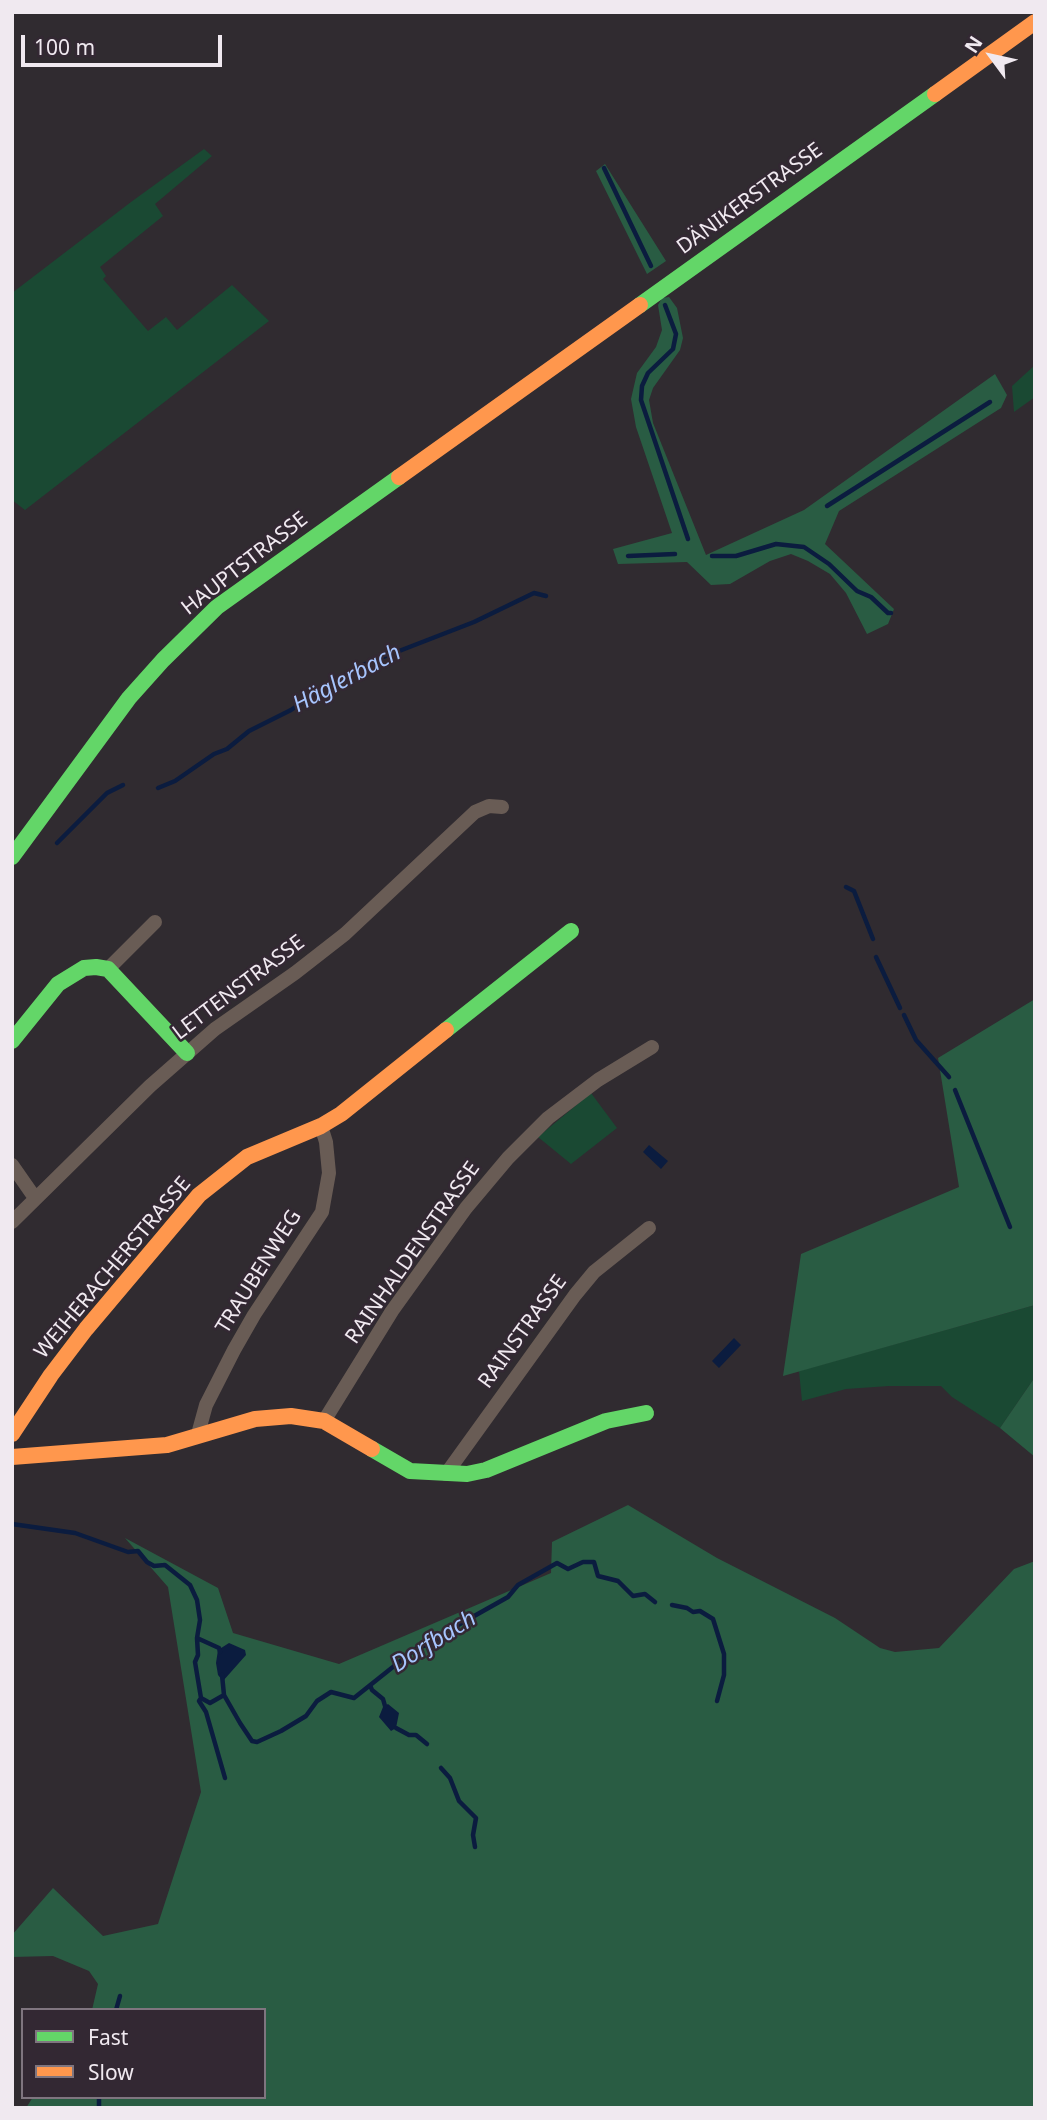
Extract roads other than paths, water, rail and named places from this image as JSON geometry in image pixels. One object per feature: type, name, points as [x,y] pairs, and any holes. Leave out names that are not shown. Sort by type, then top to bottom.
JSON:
[{"type":"street","name":"DÄNIKERSTRASSE","points":[[490,410],[1035,22]]},
{"type":"street","name":"HAUPTSTRASSE","points":[[12,858],[129,698],[169,653],[217,607],[490,410]]},
{"type":"street","name":"LETTENSTRASSE","points":[[12,1222],[150,1086],[215,1029],[345,934],[475,812],[489,806],[502,807]]},
{"type":"street","points":[[12,1041],[58,984],[84,968],[108,968],[155,922]]},
{"type":"street","name":"WEIHERACHERSTRASSE","points":[[12,1434],[51,1375],[86,1329],[199,1195],[247,1157],[321,1126],[366,1095],[571,931]]},
{"type":"street","points":[[108,968],[187,1053]]},
{"type":"street","name":"RAINHALDENSTRASSE","points":[[324,1421],[392,1311],[466,1208],[508,1158],[548,1118],[598,1080],[652,1047]]},
{"type":"street","name":"TRAUBENWEG","points":[[198,1434],[206,1405],[234,1350],[322,1212],[329,1173],[326,1142],[321,1126]]},
{"type":"street","points":[[12,1165],[35,1198]]},
{"type":"street","name":"RAINSTRASSE","points":[[446,1474],[594,1272],[649,1228]]},
{"type":"street","points":[[12,1457],[167,1445],[198,1434],[271,1416],[324,1421],[410,1471],[467,1474],[486,1470],[606,1421],[646,1413]]},
{"type":"water","points":[[649,1145],[668,1161],[661,1169],[643,1152]]},
{"type":"water","points":[[734,1338],[741,1345],[719,1368],[712,1361]]},
{"type":"water","points":[[229,1643],[245,1650],[246,1655],[223,1681],[218,1675],[216,1663],[218,1650]]},
{"type":"water","points":[[388,1704],[399,1713],[396,1728],[391,1731],[379,1717],[383,1707]]},
{"type":"waterway","points":[[604,168],[651,266]]},
{"type":"waterway","points":[[665,305],[676,334],[673,349],[648,373],[642,386],[641,400],[688,539]]},
{"type":"waterway","points":[[827,506],[990,402]]},
{"type":"waterway","points":[[712,556],[736,556],[776,544],[804,547],[829,564],[857,591],[871,597],[891,613]]},
{"type":"waterway","points":[[628,556],[675,554]]},
{"type":"waterway","name":"Häglerbach","points":[[158,788],[175,781],[214,754],[227,749],[249,731],[291,710],[363,665],[474,622],[534,593],[546,596]]},
{"type":"waterway","name":"Häglerbach","points":[[57,843],[107,793],[123,785]]},
{"type":"waterway","name":"Häglerbach","points":[[846,887],[854,891],[873,939]]},
{"type":"waterway","name":"Häglerbach","points":[[876,957],[900,1008]]},
{"type":"waterway","name":"Häglerbach","points":[[904,1015],[916,1040],[949,1077]]},
{"type":"waterway","points":[[955,1090],[1010,1227]]},
{"type":"waterway","name":"Dorfbach","points":[[12,1524],[75,1533],[128,1552],[138,1551],[154,1566],[165,1565],[190,1585],[197,1600],[200,1620],[197,1638],[219,1648],[220,1652]]},
{"type":"waterway","name":"Dorfbach","points":[[222,1675],[224,1695],[252,1741],[257,1742],[306,1716],[317,1701],[331,1692],[354,1698],[418,1647],[433,1644],[444,1633],[508,1597],[518,1585],[557,1563],[568,1569],[583,1562],[594,1562],[598,1576],[618,1581],[633,1596],[645,1594],[655,1602]]},
{"type":"waterway","name":"Dorfbach","points":[[672,1605],[693,1612],[700,1611],[713,1619],[724,1654],[724,1675],[717,1701]]},
{"type":"waterway","name":"Dorfbach","points":[[197,1638],[198,1655],[195,1662],[201,1698],[210,1703],[224,1695]]},
{"type":"waterway","points":[[370,1685],[383,1699],[385,1706]]},
{"type":"waterway","points":[[201,1698],[199,1701],[206,1712],[225,1778]]},
{"type":"waterway","points":[[396,1728],[409,1735],[416,1735],[427,1744]]},
{"type":"waterway","points":[[441,1768],[450,1778],[459,1801],[476,1818],[473,1835],[475,1847]]},
{"type":"waterway","points":[[117,2008],[120,1996]]},
{"type":"waterway","points":[[99,2099],[99,2108]]}]
